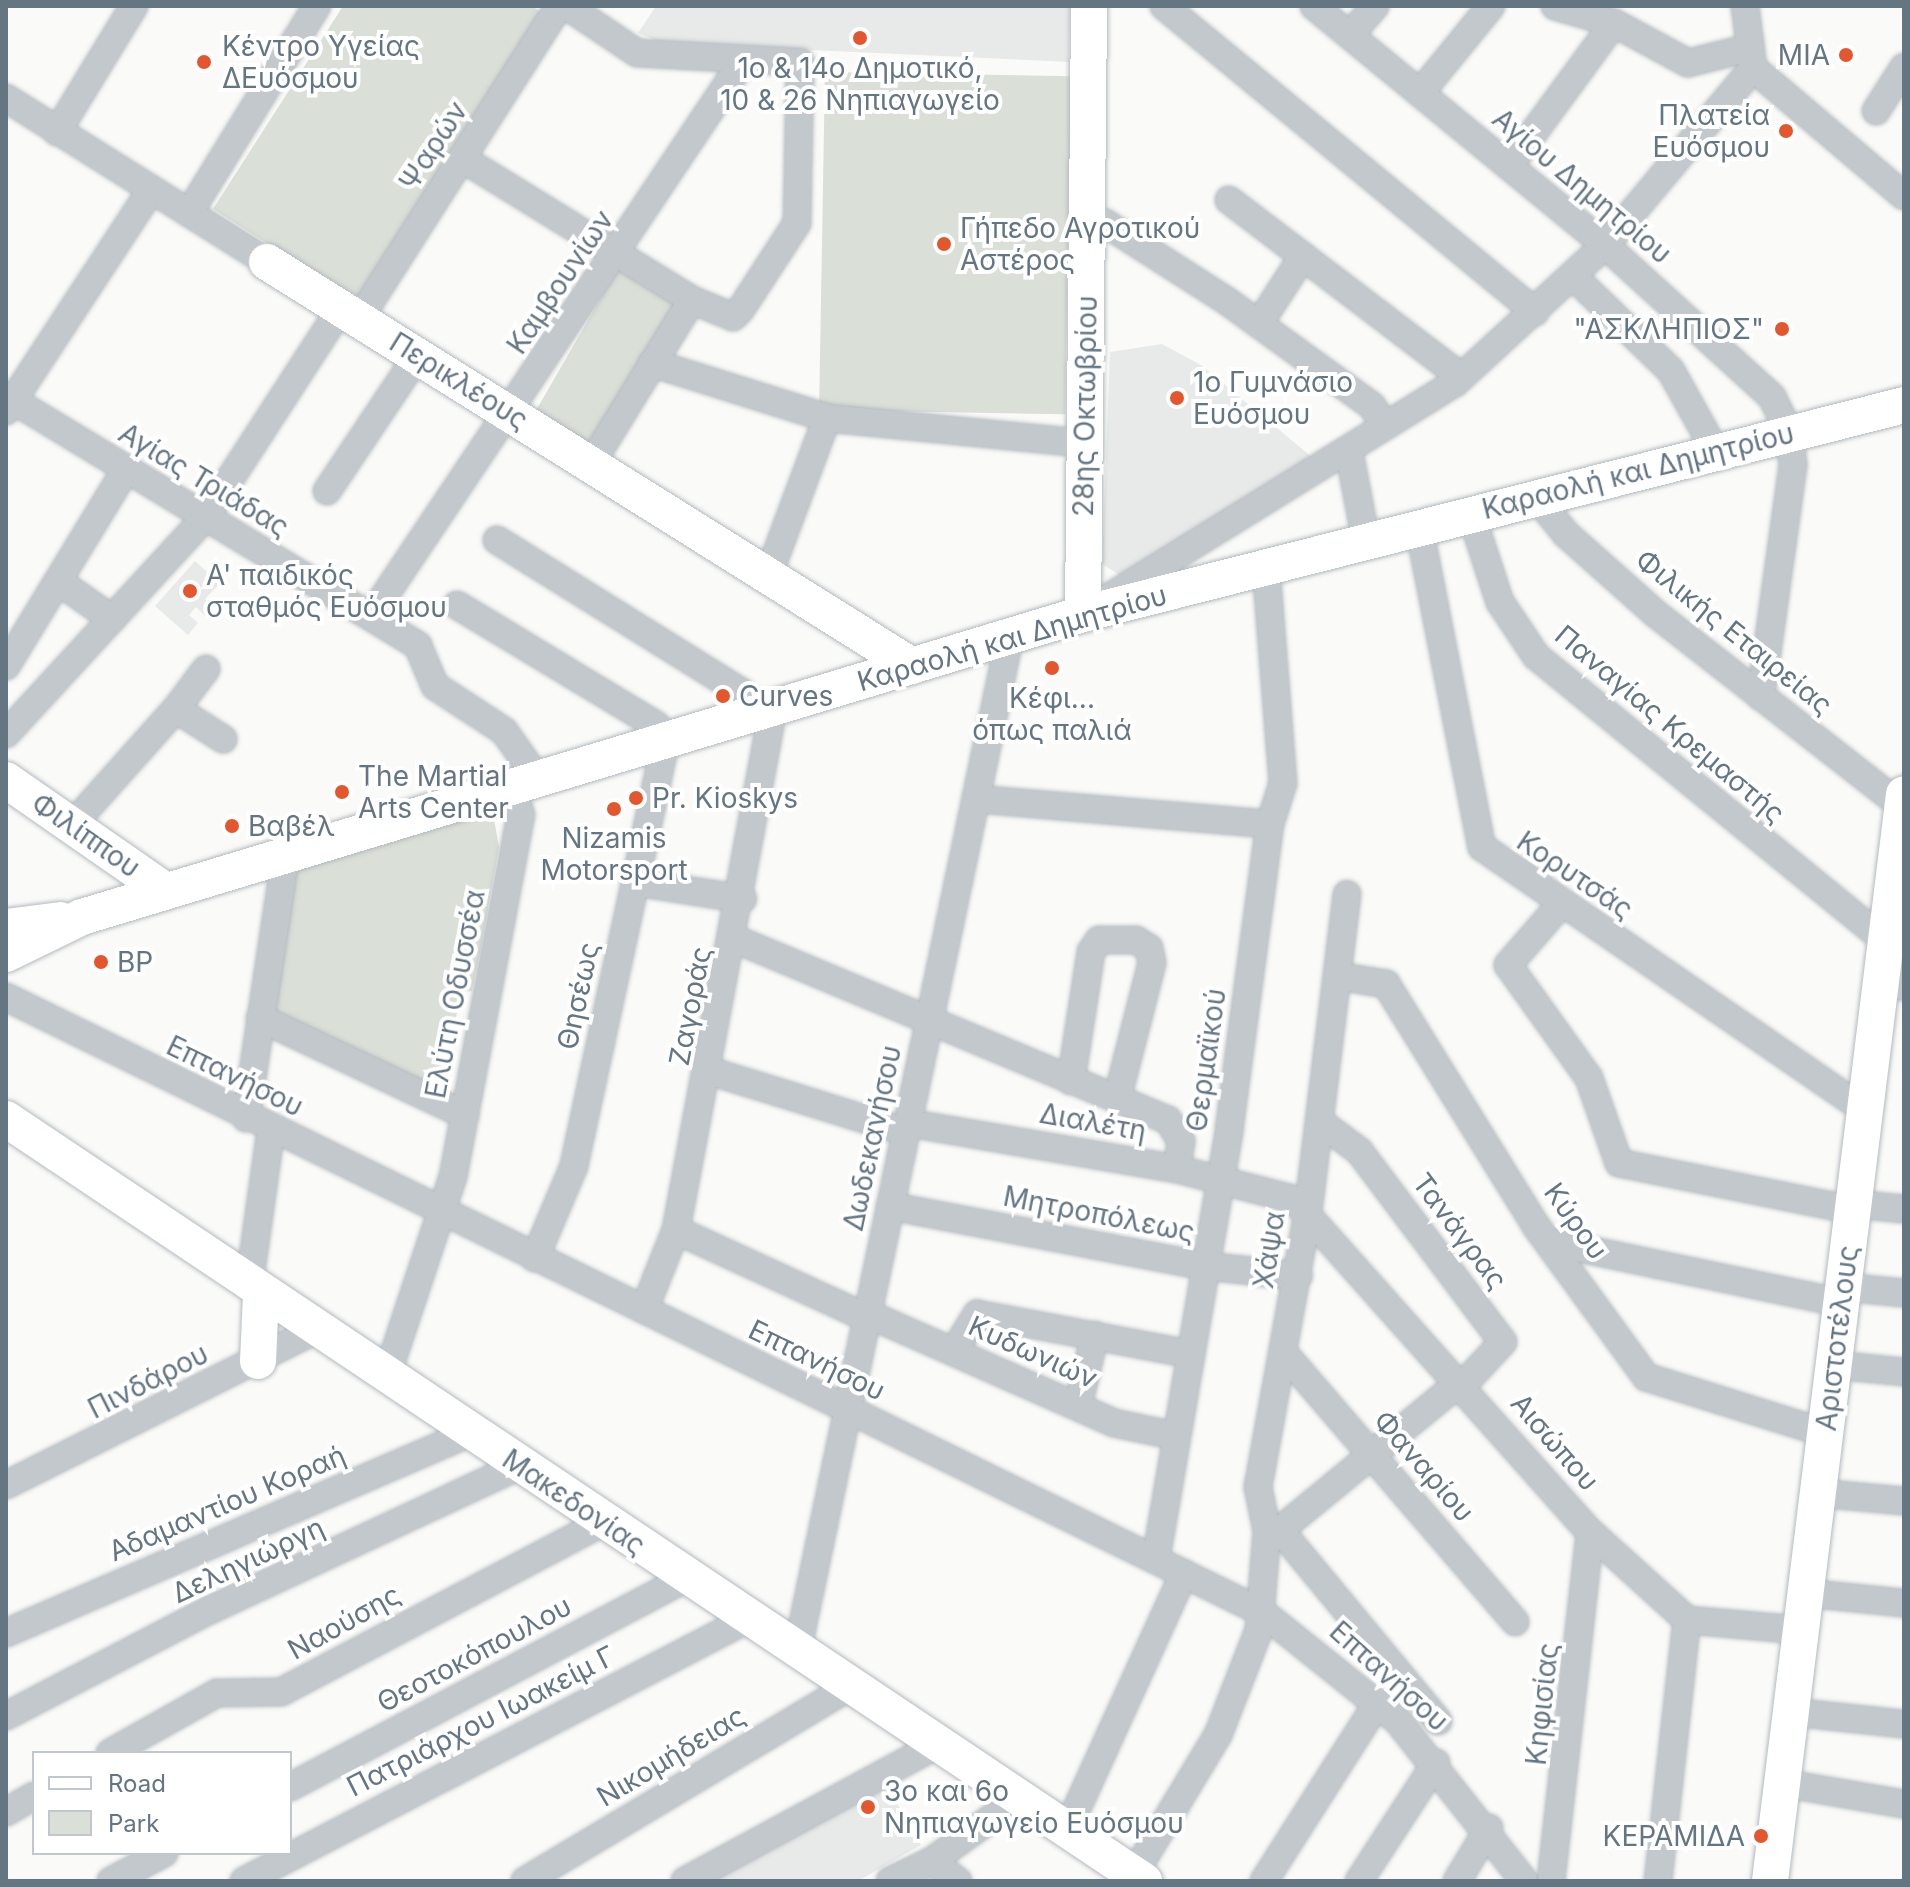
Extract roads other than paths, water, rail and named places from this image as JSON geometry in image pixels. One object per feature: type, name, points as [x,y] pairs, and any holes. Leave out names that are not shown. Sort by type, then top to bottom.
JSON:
[{"type":"main road","name":"28ης Οκτωβρίου","points":[[1083,614],[1089,6]]},
{"type":"main road","name":"Περικλέους","points":[[267,262],[912,666]]},
{"type":"main road","name":"Καραολή και Δημητρίου","points":[[6,954],[82,917],[1083,614],[1904,405]]},
{"type":"main road","name":"Φιλίππου","points":[[6,780],[166,891]]},
{"type":"main road","name":"Αριστοτέλους","points":[[1770,1881],[1865,1110],[1891,966],[1903,800]]},
{"type":"main road","name":"Καραολή και Δημητρίου","points":[[6,927],[82,917]]},
{"type":"main road","name":"Μακεδονίας","points":[[6,1119],[386,1378],[472,1432],[849,1687],[1139,1878]]},
{"type":"main road","points":[[255,1290],[258,1361]]},
{"type":"street","points":[[57,132],[134,6]]},
{"type":"street","points":[[189,213],[317,6]]},
{"type":"street","name":"Ψαρών","points":[[6,734],[204,519],[463,159],[559,6]]},
{"type":"street","points":[[463,159],[692,300],[733,317],[797,223],[800,62],[637,53],[567,6]]},
{"type":"street","points":[[1164,6],[1535,312]]},
{"type":"street","name":"Αγίου Δημητρίου","points":[[1314,6],[1605,245],[1754,375],[1789,432]]},
{"type":"street","points":[[1350,35],[1375,6]]},
{"type":"street","points":[[1420,93],[1491,6]]},
{"type":"street","points":[[1555,6],[1614,23],[1688,63],[1751,58]]},
{"type":"street","points":[[1745,6],[1751,58],[1904,196]]},
{"type":"street","points":[[1509,166],[1614,23]]},
{"type":"street","points":[[1083,614],[1349,451],[1384,424],[1461,377],[1605,245],[1751,58]]},
{"type":"street","name":"Καμβουνίων","points":[[371,616],[618,255],[743,61]]},
{"type":"street","points":[[1876,111],[1904,67]]},
{"type":"street","name":"Περικλέους","points":[[6,98],[267,262]]},
{"type":"street","points":[[8,403],[151,190]]},
{"type":"street","points":[[1229,200],[1461,377]]},
{"type":"street","points":[[1087,220],[1105,223],[1259,324],[1372,406],[1384,424]]},
{"type":"street","points":[[1259,324],[1303,256]]},
{"type":"street","points":[[1573,276],[1671,371],[1716,452]]},
{"type":"street","points":[[591,464],[692,300]]},
{"type":"street","points":[[327,491],[418,355]]},
{"type":"street","points":[[652,363],[827,418],[1084,443]]},
{"type":"street","name":"Αγίας Τριάδας","points":[[8,403],[418,646],[435,686],[504,731],[525,783]]},
{"type":"street","points":[[768,576],[827,418]]},
{"type":"street","points":[[1761,697],[1792,472],[1789,432]]},
{"type":"street","points":[[1349,451],[1366,541]]},
{"type":"street","points":[[6,666],[125,471]]},
{"type":"street","name":"Φιλικής Εταιρείας","points":[[1536,497],[1578,546],[1761,697],[1903,800]]},
{"type":"street","name":"Παναγίας Κρεμαστής","points":[[1471,514],[1500,602],[1536,656],[1891,966]]},
{"type":"street","name":"Κορυτσάς","points":[[1419,527],[1479,842],[1561,904],[1865,1110]]},
{"type":"street","points":[[497,540],[764,711]]},
{"type":"street","name":"Θερμαϊκού","points":[[1156,1559],[1221,1178],[1270,824],[1283,783],[1284,744],[1266,567]]},
{"type":"street","points":[[58,581],[112,619]]},
{"type":"street","points":[[457,605],[656,725],[666,740]]},
{"type":"street","name":"Δωδεκανήσου","points":[[797,1652],[1010,636]]},
{"type":"street","points":[[73,824],[176,709],[206,669]]},
{"type":"street","points":[[176,709],[223,739]]},
{"type":"street","name":"Ζαγοράς","points":[[644,1310],[676,1230],[710,1071],[769,744],[764,711]]},
{"type":"street","name":"Θησέως","points":[[535,1258],[574,1166],[666,740]]},
{"type":"street","name":"Ελύτη Οδυσσέα","points":[[386,1378],[441,1213],[465,1115],[525,783]]},
{"type":"street","points":[[976,799],[1270,824]]},
{"type":"street","points":[[246,1118],[286,855]]},
{"type":"street","points":[[635,882],[743,899]]},
{"type":"street","name":"Χάψα","points":[[1139,1878],[1218,1735],[1262,1612],[1273,1530],[1258,1487],[1308,1212],[1347,894]]},
{"type":"street","points":[[1561,904],[1508,965],[1589,1078],[1619,1163],[1853,1207],[1904,1209]]},
{"type":"street","points":[[735,939],[930,1016],[1177,1129],[1177,1169]]},
{"type":"street","points":[[1071,1081],[1091,952],[1099,940],[1136,940],[1149,948],[1152,963],[1117,1099]]},
{"type":"street","name":"Κύρου","points":[[1337,976],[1386,984],[1536,1226],[1555,1243],[1646,1377],[1825,1433]]},
{"type":"street","name":"Επτανήσου","points":[[6,997],[246,1118],[1262,1612],[1378,1702],[1436,1763],[1489,1828],[1524,1881]]},
{"type":"street","points":[[260,1018],[465,1115]]},
{"type":"street","name":"Διαλέτη","points":[[710,1071],[907,1127],[1221,1178],[1278,1192],[1308,1212]]},
{"type":"street","name":"Τανάγρας","points":[[1273,1530],[1462,1384],[1503,1342],[1359,1151],[1320,1122]]},
{"type":"street","points":[[255,1290],[271,1130]]},
{"type":"street","name":"Μητροπόλεως","points":[[890,1206],[1205,1266],[1298,1276]]},
{"type":"street","name":"Αισώπου","points":[[1308,1212],[1590,1532],[1687,1620]]},
{"type":"street","name":"Κυδωνιών","points":[[676,1230],[1123,1426],[1176,1436]]},
{"type":"street","points":[[1555,1243],[1842,1295],[1904,1293]]},
{"type":"street","points":[[954,1351],[977,1314],[1190,1354]]},
{"type":"street","name":"Πινδάρου","points":[[6,1485],[316,1330]]},
{"type":"street","points":[[1078,1406],[1095,1335]]},
{"type":"street","name":"Φαναρίου","points":[[1283,1352],[1515,1622]]},
{"type":"street","points":[[1833,1365],[1904,1372]]},
{"type":"street","name":"Αδαμαντίου Κοραή","points":[[6,1633],[472,1432]]},
{"type":"street","name":"Δεληγιώργη","points":[[6,1716],[210,1610],[519,1466]]},
{"type":"street","points":[[1817,1493],[1904,1501]]},
{"type":"street","name":"Ναούσης","points":[[114,1751],[217,1693],[281,1692],[603,1522]]},
{"type":"street","points":[[1273,1530],[1438,1721]]},
{"type":"street","name":"Κηφισίας","points":[[1551,1881],[1590,1532]]},
{"type":"street","points":[[1067,1830],[1184,1573]]},
{"type":"street","name":"Θεοτοκόπουλου","points":[[292,1786],[687,1578]]},
{"type":"street","points":[[1805,1593],[1904,1603]]},
{"type":"street","name":"Πατριάρχου Ιωακείμ Γ","points":[[244,1881],[748,1619]]},
{"type":"street","points":[[1658,1881],[1687,1620],[1801,1630]]},
{"type":"street","name":"Νικομήδειας","points":[[525,1881],[552,1874],[849,1687]]},
{"type":"street","points":[[1264,1881],[1378,1702]]},
{"type":"street","points":[[1791,1712],[1904,1724]]},
{"type":"street","points":[[685,1881],[937,1745]]},
{"type":"street","points":[[1359,1881],[1436,1763]]},
{"type":"street","points":[[1782,1783],[1904,1804]]},
{"type":"street","points":[[6,1812],[32,1797]]},
{"type":"street","points":[[890,1881],[932,1861],[1018,1799]]},
{"type":"street","points":[[1457,1881],[1489,1828]]},
{"type":"street","points":[[111,1881],[160,1855]]},
{"type":"street","points":[[932,1861],[958,1881]]},
{"type":"place","name":"1ο & 14ο Δημοτικό, 10 & 26 Νηπιαγωγείο","points":[[860,38]]},
{"type":"place","name":"ΜΙΑ","points":[[1846,55]]},
{"type":"place","name":"Κέντρο Υγείας ΔΕυόσμου","points":[[204,62]]},
{"type":"place","name":"Πλατεία Ευόσμου","points":[[1786,131]]},
{"type":"place","name":"Γήπεδο Αγροτικού Αστέρος","points":[[944,244]]},
{"type":"place","name":"\"ΑΣΚΛΗΠΙΟΣ\"","points":[[1782,329]]},
{"type":"place","name":"1ο Γυμνάσιο Ευόσμου","points":[[1177,398]]},
{"type":"place","name":"Α' παιδικός σταθμός Ευόσμου","points":[[190,591]]},
{"type":"place","name":"Κέφι... όπως παλιά","points":[[1052,668]]},
{"type":"place","name":"Curves","points":[[723,696]]},
{"type":"place","name":"The Martial Arts Center","points":[[342,792]]},
{"type":"place","name":"Pr. Kioskys","points":[[636,798]]},
{"type":"place","name":"Nizamis Motorsport","points":[[614,809]]},
{"type":"place","name":"Βαβέλ","points":[[232,826]]},
{"type":"place","name":"BP","points":[[101,962]]},
{"type":"place","name":"3ο και 6ο Νηπιαγωγείο Ευόσμου","points":[[868,1807]]},
{"type":"place","name":"ΚΕΡΑΜΙΔΑ","points":[[1761,1836]]}]
